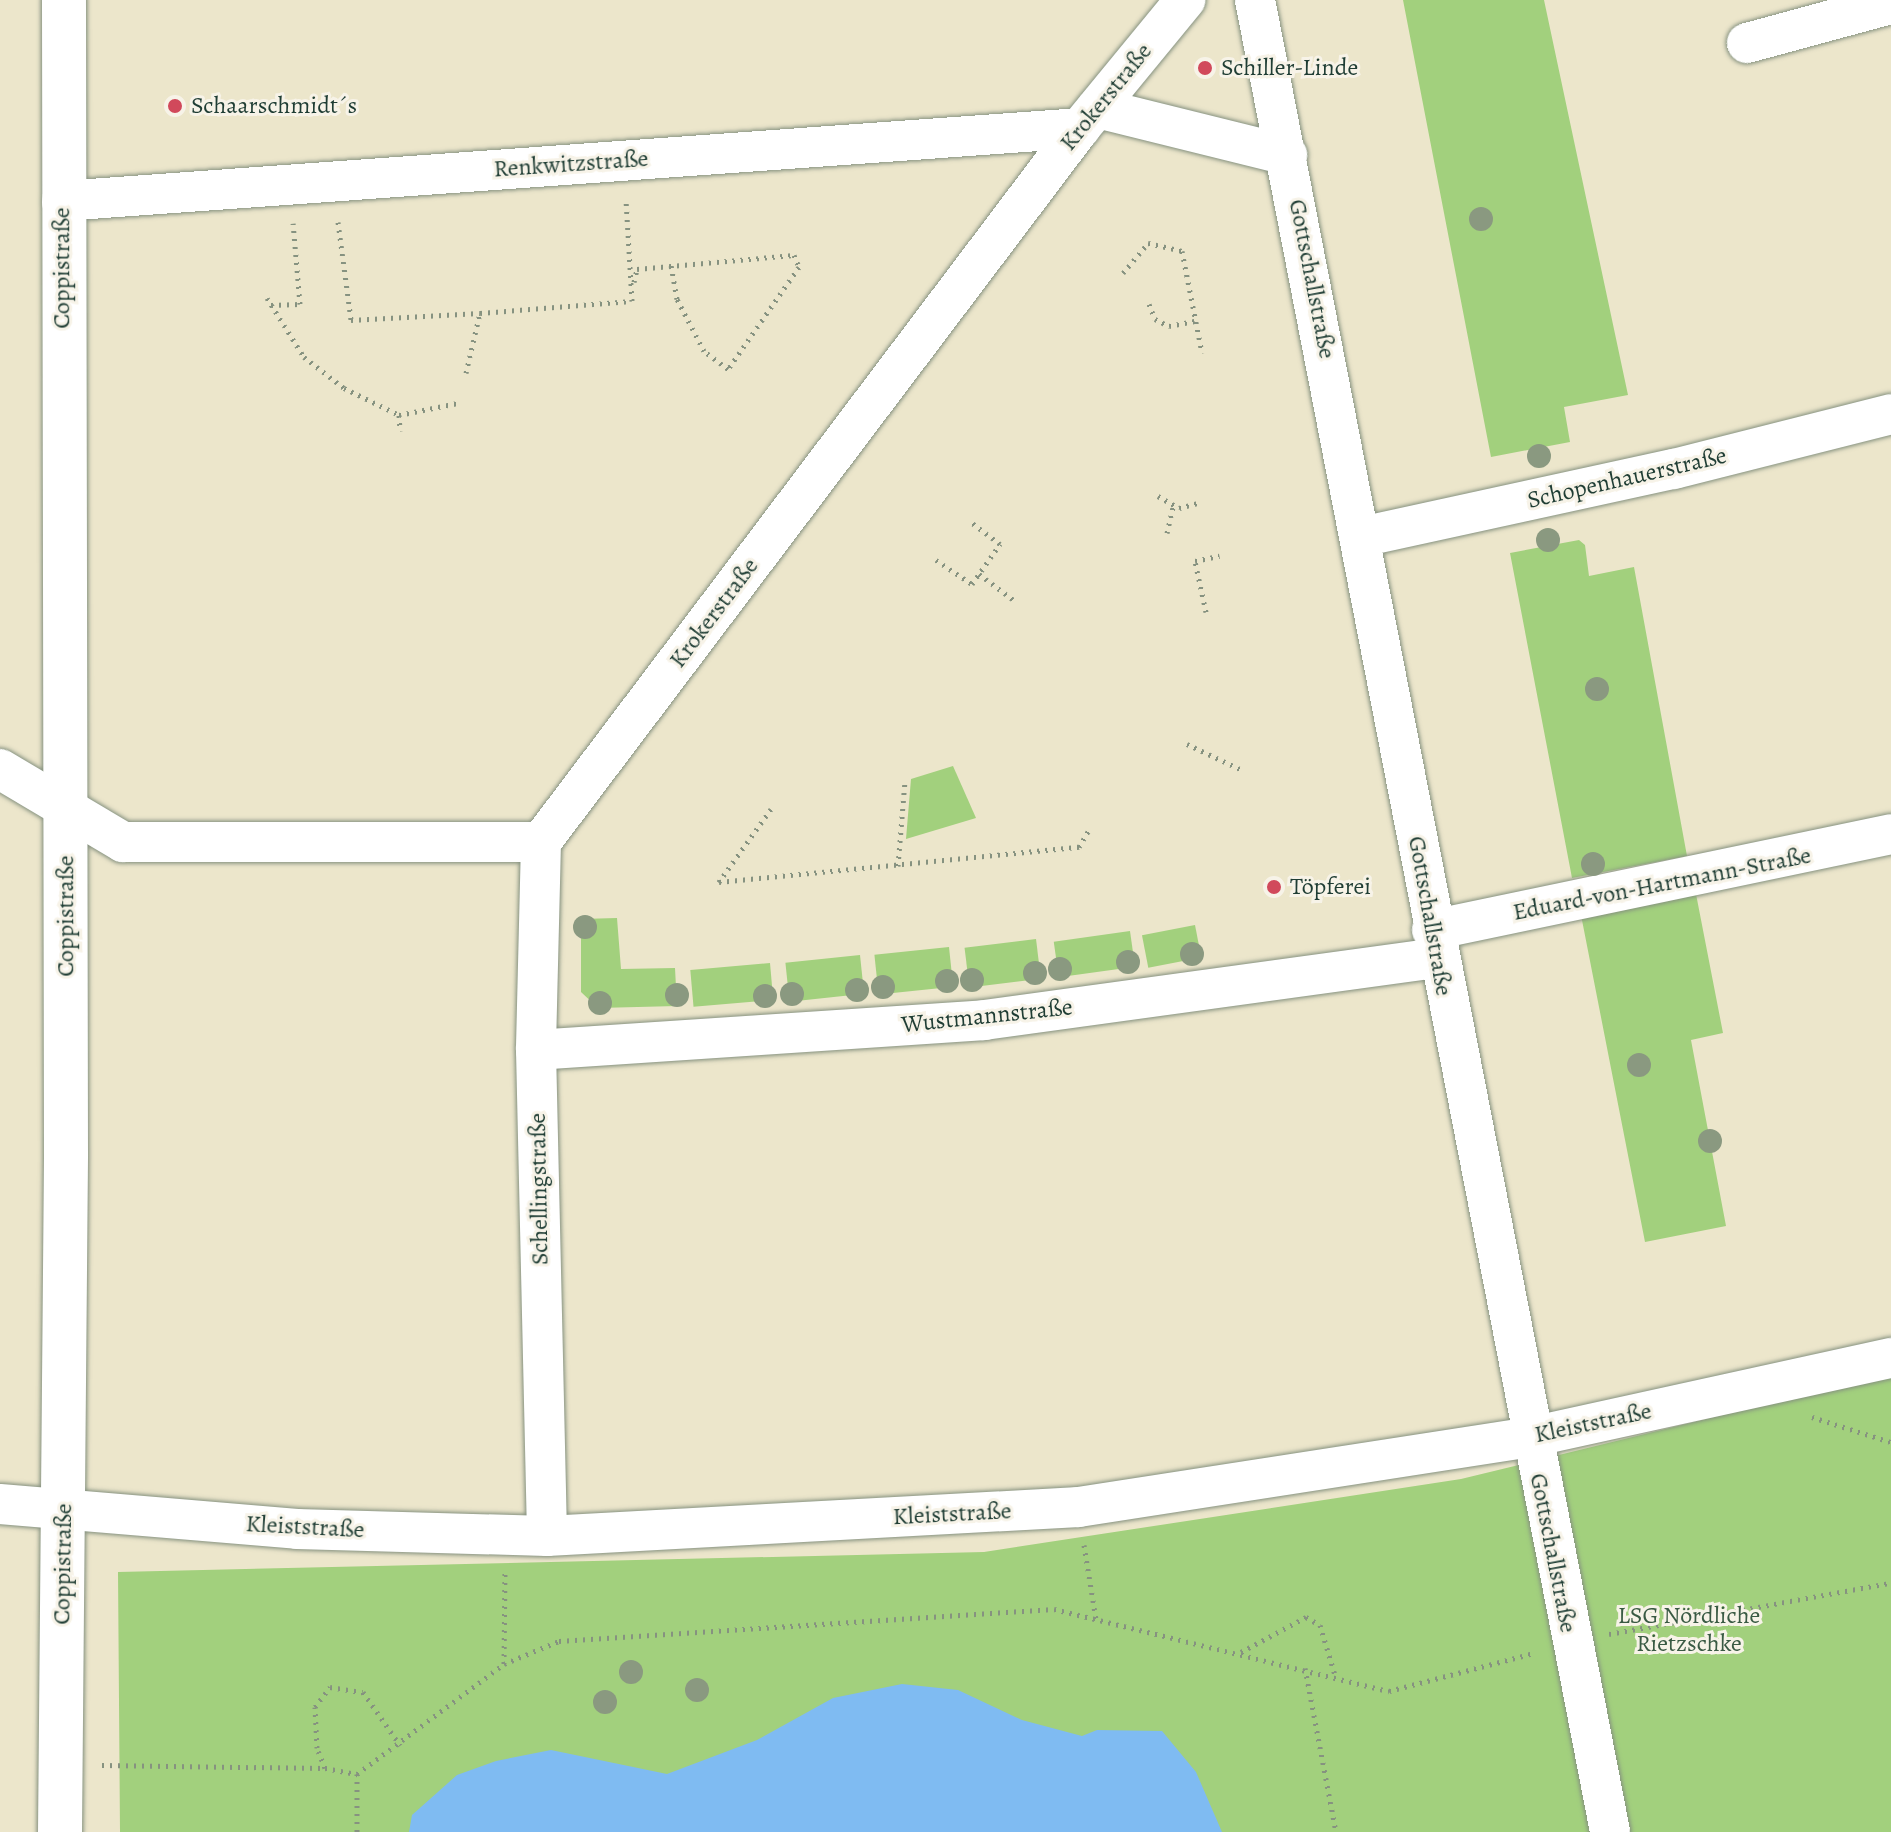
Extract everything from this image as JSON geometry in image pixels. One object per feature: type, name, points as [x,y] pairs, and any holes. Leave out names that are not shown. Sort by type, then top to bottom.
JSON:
[{"type":"main road","name":"Coppistraße","points":[[60,1832],[66,804],[62,201],[64,0]]},
{"type":"street","name":"Krokerstraße","points":[[541,842],[1088,118],[1185,0]]},
{"type":"street","name":"Gottschallstraße","points":[[1255,0],[1361,537],[1434,944],[1610,1832]]},
{"type":"street","points":[[1747,43],[1891,4]]},
{"type":"street","name":"Renkwitzstraße","points":[[62,201],[623,160],[1088,118],[1287,155]]},
{"type":"street","name":"Schopenhauerstraße","points":[[1361,537],[1674,469],[1891,414]]},
{"type":"street","points":[[0,769],[66,804],[123,842],[541,842]]},
{"type":"street","name":"Eduard-von-Hartmann-Straße","points":[[1434,944],[1891,834]]},
{"type":"street","name":"Schellingstraße","points":[[541,842],[536,1050],[547,1536]]},
{"type":"street","name":"Wustmannstraße","points":[[536,1050],[984,1020],[1434,944]]},
{"type":"street","name":"Kleiststraße","points":[[0,1504],[297,1529],[547,1536],[1079,1507],[1531,1437],[1891,1358]]},
{"type":"path","points":[[333,182],[351,320],[480,313],[632,301],[623,160]]},
{"type":"path","points":[[271,305],[300,304],[290,185]]},
{"type":"path","points":[[1123,273],[1148,243],[1182,251],[1202,353]]},
{"type":"path","points":[[632,290],[637,269],[794,255],[799,267],[728,369],[704,351],[677,299],[671,266]]},
{"type":"path","points":[[267,298],[304,357],[344,388],[399,415],[458,403]]},
{"type":"path","points":[[1149,304],[1155,319],[1169,326],[1195,321]]},
{"type":"path","points":[[466,373],[480,313]]},
{"type":"path","points":[[399,415],[400,431]]},
{"type":"path","points":[[1158,496],[1173,506],[1198,503]]},
{"type":"path","points":[[1167,533],[1173,506]]},
{"type":"path","points":[[936,560],[972,584],[1000,544],[971,522]]},
{"type":"path","points":[[1206,612],[1195,561],[1219,556]]},
{"type":"path","points":[[979,574],[1015,601]]},
{"type":"path","points":[[1187,744],[1242,770]]},
{"type":"path","points":[[898,866],[905,781]]},
{"type":"path","points":[[771,809],[719,882],[1079,847],[1089,830]]},
{"type":"path","points":[[1079,1507],[1096,1619]]},
{"type":"path","points":[[504,1664],[505,1535]]},
{"type":"path","points":[[61,1764],[325,1768],[357,1774],[400,1745],[504,1664],[559,1641],[1054,1609],[1389,1691],[1570,1641],[1891,1583]]},
{"type":"path","points":[[1240,1653],[1306,1617],[1320,1625],[1335,1676]]},
{"type":"path","points":[[1305,1668],[1337,1830]]},
{"type":"path","points":[[325,1768],[317,1748],[315,1707],[330,1687],[363,1692],[400,1745]]},
{"type":"path","points":[[357,1774],[357,1832]]},
{"type":"green space","points":[[1403,0],[1544,0],[1628,395],[1564,407],[1570,442],[1491,457]]},
{"type":"green space","points":[[1579,540],[1585,545],[1589,576],[1634,567],[1687,856],[1572,878],[1510,553]]},
{"type":"green space","points":[[953,766],[976,818],[906,839],[911,779]]},
{"type":"green space","points":[[1696,894],[1723,1033],[1691,1040],[1726,1226],[1645,1242],[1581,915]]},
{"type":"green space","points":[[617,918],[621,969],[675,968],[677,1006],[598,1008],[581,992],[581,919]]},
{"type":"green space","points":[[1195,925],[1201,957],[1148,968],[1142,935]]},
{"type":"green space","points":[[1130,931],[1135,967],[1059,977],[1054,942]]},
{"type":"green space","points":[[1036,939],[1041,979],[969,987],[965,948]]},
{"type":"green space","points":[[949,947],[953,987],[879,995],[874,955]]},
{"type":"green space","points":[[860,955],[864,994],[789,1002],[785,963]]},
{"type":"green space","points":[[770,963],[773,1000],[694,1007],[690,970]]},
{"type":"green space","name":"LSG Nördliche Rietzschke","points":[[1891,1374],[1891,1832],[120,1832],[118,1572],[984,1552],[1461,1479]]},
{"type":"water","points":[[902,1684],[958,1690],[1022,1720],[1082,1736],[1097,1730],[1162,1731],[1196,1772],[1222,1832],[409,1832],[412,1815],[457,1775],[496,1761],[551,1750],[667,1774],[757,1740],[833,1698]]},
{"type":"place","name":"Schiller-Linde","points":[[1205,68]]},
{"type":"place","name":"Schaarschmidt´s","points":[[175,106]]},
{"type":"place","name":"Töpferei","points":[[1274,887]]}]
